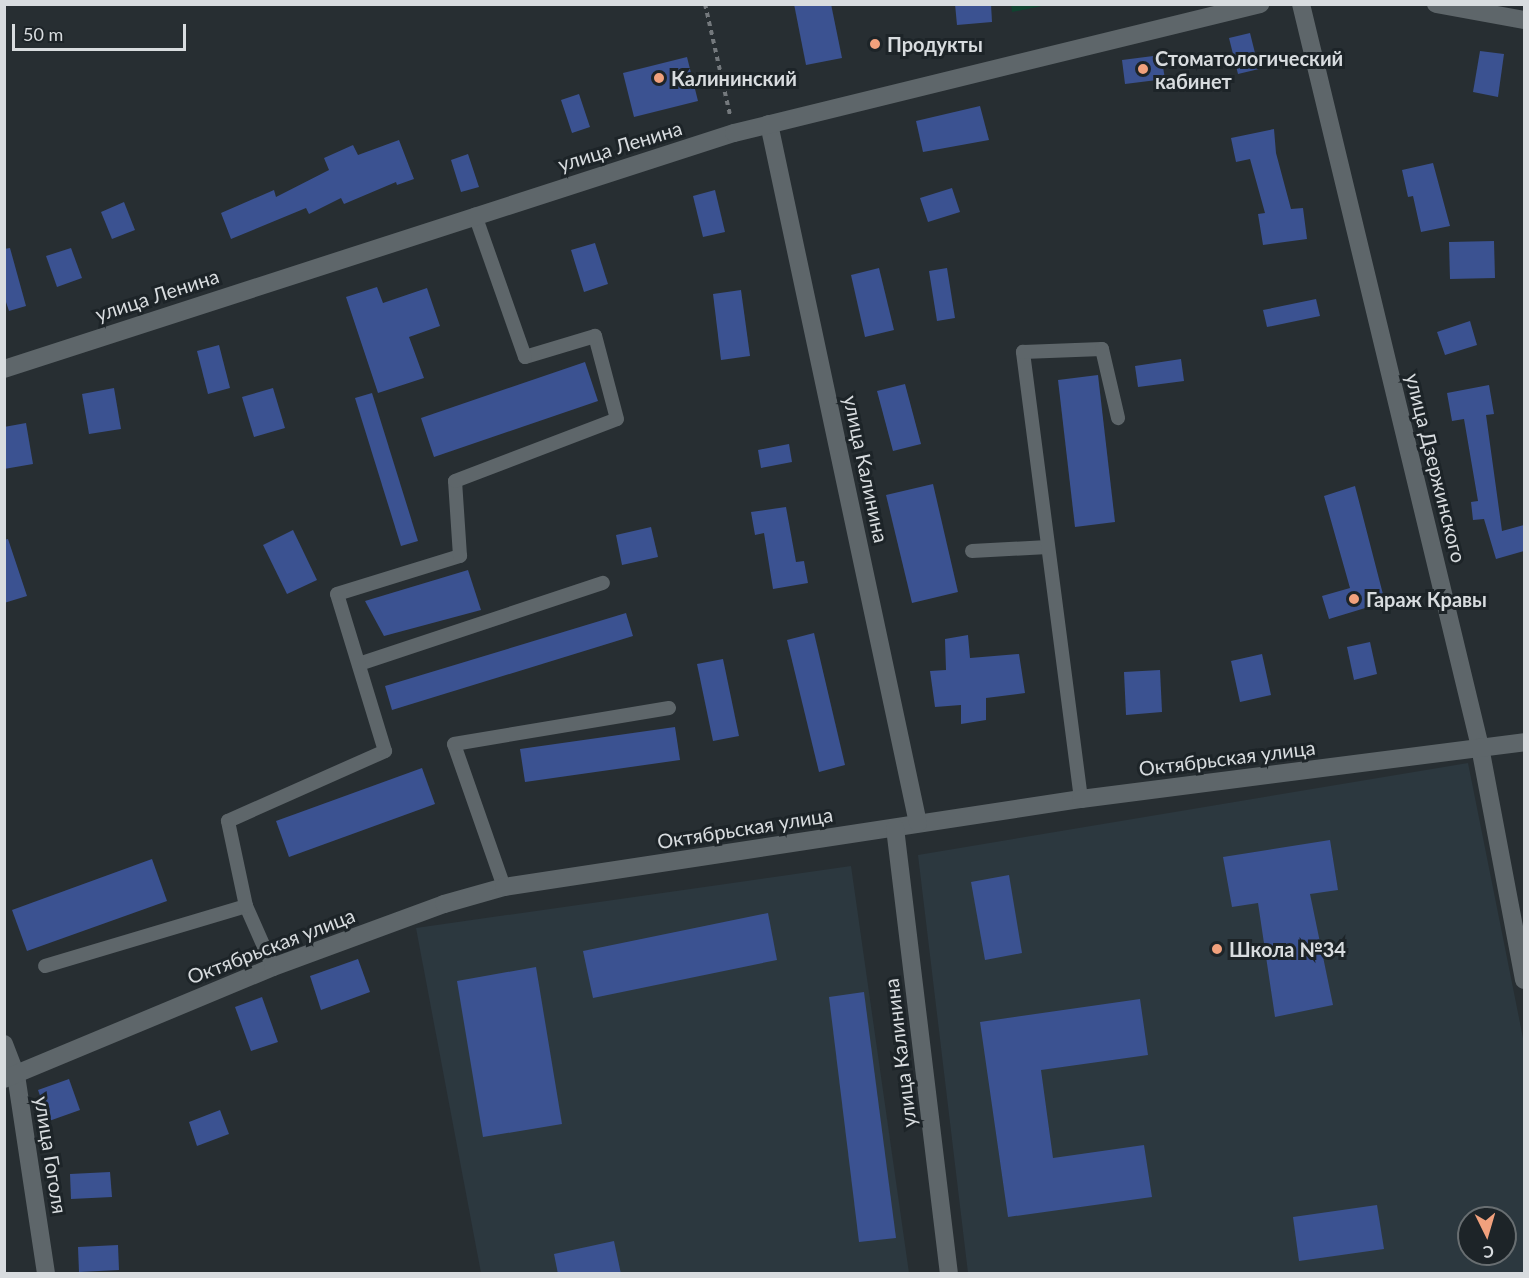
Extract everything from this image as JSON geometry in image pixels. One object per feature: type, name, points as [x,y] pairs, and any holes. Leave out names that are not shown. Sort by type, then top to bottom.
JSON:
[{"type":"street","name":"улица Ленина","points":[[4,369],[475,214],[734,133],[1260,4]]},
{"type":"street","name":"улица Дзержинского","points":[[1301,4],[1480,747],[1524,980]]},
{"type":"street","points":[[1436,4],[1524,20]]},
{"type":"street","name":"улица Калинина","points":[[769,124],[918,823]]},
{"type":"street","name":"Октябрьская улица","points":[[10,1077],[273,967],[444,904],[504,887],[918,823],[1524,742]]},
{"type":"street","name":"улица Калинина","points":[[895,828],[949,1274]]},
{"type":"street","name":"улица Гоголя","points":[[4,1044],[46,1274]]},
{"type":"lane","points":[[273,967],[246,906],[228,821],[385,751],[337,594],[460,556],[455,481],[617,419],[595,336],[525,357],[475,214]]},
{"type":"lane","points":[[1081,800],[1023,352],[1102,349],[1118,418]]},
{"type":"lane","points":[[972,551],[1048,547]]},
{"type":"lane","points":[[359,664],[603,583]]},
{"type":"lane","points":[[504,887],[454,744],[669,708]]},
{"type":"lane","points":[[45,966],[246,906]]},
{"type":"path","points":[[705,4],[734,133]]},
{"type":"shaded area","name":"Школа №34","points":[[1468,763],[1524,1043],[1524,1273],[968,1273],[918,855]]},
{"type":"shaded area","points":[[851,866],[909,1273],[481,1273],[416,928]]},
{"type":"green space","points":[[1011,4],[1047,4],[1047,5],[1012,12]]},
{"type":"building","points":[[794,4],[831,4],[842,58],[806,65]]},
{"type":"building","points":[[955,4],[991,4],[992,22],[957,25]]},
{"type":"building","points":[[1250,33],[1259,69],[1238,74],[1229,38]]},
{"type":"building","points":[[1480,51],[1504,54],[1498,97],[1473,92]]},
{"type":"building","points":[[1161,55],[1165,79],[1125,84],[1122,60]]},
{"type":"building","points":[[687,57],[698,101],[634,117],[623,73]]},
{"type":"building","points":[[579,94],[590,127],[572,133],[561,100]]},
{"type":"building","points":[[980,106],[989,140],[923,152],[916,121]]},
{"type":"building","points":[[1274,129],[1276,153],[1291,209],[1303,208],[1307,239],[1263,245],[1258,214],[1265,213],[1250,159],[1236,162],[1231,138]]},
{"type":"building","points":[[399,140],[414,179],[397,185],[396,182],[344,204],[341,198],[309,214],[306,208],[231,239],[221,213],[274,190],[276,197],[329,170],[324,158],[353,145],[358,155]]},
{"type":"building","points":[[468,154],[479,187],[461,192],[451,160]]},
{"type":"building","points":[[1433,163],[1450,226],[1421,232],[1413,196],[1408,197],[1402,170]]},
{"type":"building","points":[[952,188],[960,212],[928,222],[920,198]]},
{"type":"building","points":[[715,190],[725,232],[703,237],[693,196]]},
{"type":"building","points":[[124,202],[135,230],[112,239],[101,212]]},
{"type":"building","points":[[1494,241],[1495,278],[1450,279],[1449,242]]},
{"type":"building","points":[[595,243],[608,284],[584,292],[571,250]]},
{"type":"building","points":[[10,248],[26,306],[9,311],[4,296],[4,249]]},
{"type":"building","points":[[71,248],[82,278],[57,287],[46,256]]},
{"type":"building","points":[[879,268],[894,330],[865,337],[851,275]]},
{"type":"building","points":[[947,268],[955,318],[937,321],[929,271]]},
{"type":"building","points":[[377,287],[383,303],[427,288],[440,326],[409,337],[424,378],[378,393],[346,297]]},
{"type":"building","points":[[741,290],[750,356],[721,360],[713,294]]},
{"type":"building","points":[[1316,299],[1320,316],[1267,327],[1263,310]]},
{"type":"building","points":[[1470,321],[1477,345],[1445,355],[1437,332]]},
{"type":"building","points":[[219,345],[230,388],[208,394],[197,351]]},
{"type":"building","points":[[1181,359],[1184,381],[1138,387],[1135,366]]},
{"type":"building","points":[[585,362],[598,401],[434,457],[421,418]]},
{"type":"building","points":[[1098,375],[1115,522],[1075,527],[1058,380]]},
{"type":"building","points":[[905,384],[921,444],[893,451],[877,391]]},
{"type":"building","points":[[1489,385],[1494,414],[1486,415],[1502,531],[1524,525],[1524,551],[1496,559],[1484,519],[1473,520],[1471,502],[1478,501],[1464,419],[1452,421],[1447,393]]},
{"type":"building","points":[[114,388],[121,429],[89,434],[82,394]]},
{"type":"building","points":[[273,388],[285,428],[254,437],[242,397]]},
{"type":"building","points":[[372,393],[418,541],[401,546],[355,398]]},
{"type":"building","points":[[26,423],[33,464],[4,469],[4,427]]},
{"type":"building","points":[[789,444],[792,462],[761,468],[758,450]]},
{"type":"building","points":[[933,484],[958,592],[912,603],[886,495]]},
{"type":"building","points":[[1355,486],[1385,602],[1329,619],[1322,596],[1350,588],[1324,496]]},
{"type":"building","points":[[786,507],[796,562],[804,561],[808,583],[773,589],[764,533],[755,535],[751,512]]},
{"type":"building","points":[[651,527],[658,557],[622,565],[616,535]]},
{"type":"building","points":[[293,530],[317,580],[287,594],[263,545]]},
{"type":"building","points":[[8,539],[27,596],[4,603],[4,540]]},
{"type":"building","points":[[468,570],[481,610],[384,636],[365,601]]},
{"type":"building","points":[[626,613],[633,636],[392,710],[385,686]]},
{"type":"building","points":[[814,633],[845,765],[819,772],[787,640]]},
{"type":"building","points":[[968,635],[970,658],[1019,654],[1025,693],[986,698],[986,720],[961,724],[961,705],[935,707],[930,671],[946,670],[945,639]]},
{"type":"building","points":[[1370,642],[1377,674],[1354,680],[1347,647]]},
{"type":"building","points":[[1262,654],[1271,695],[1240,702],[1231,661]]},
{"type":"building","points":[[723,659],[739,736],[713,741],[697,664]]},
{"type":"building","points":[[1160,670],[1162,712],[1126,715],[1124,672]]},
{"type":"building","points":[[675,727],[680,760],[525,782],[520,749]]},
{"type":"building","points":[[422,768],[435,804],[289,857],[276,821]]},
{"type":"building","points":[[1330,840],[1338,890],[1310,894],[1333,1005],[1275,1017],[1258,903],[1232,907],[1223,857]]},
{"type":"building","points":[[152,859],[167,901],[27,951],[12,910]]},
{"type":"building","points":[[1009,875],[1022,953],[985,960],[971,882]]},
{"type":"building","points":[[768,913],[777,960],[593,998],[583,951]]},
{"type":"building","points":[[358,959],[370,992],[321,1010],[310,976]]},
{"type":"building","points":[[536,967],[562,1124],[483,1137],[457,981]]},
{"type":"building","points":[[864,992],[896,1238],[859,1242],[829,997]]},
{"type":"building","points":[[262,997],[278,1042],[251,1051],[235,1007]]},
{"type":"building","points":[[1140,999],[1148,1055],[1041,1070],[1053,1158],[1144,1145],[1152,1197],[1008,1217],[980,1022]]},
{"type":"building","points":[[69,1079],[80,1110],[49,1121],[38,1090]]},
{"type":"building","points":[[220,1110],[229,1134],[197,1146],[189,1122]]},
{"type":"building","points":[[110,1172],[112,1197],[71,1199],[70,1174]]},
{"type":"building","points":[[1377,1205],[1384,1249],[1299,1261],[1293,1217]]},
{"type":"building","points":[[614,1241],[621,1274],[558,1274],[554,1254]]},
{"type":"building","points":[[118,1245],[119,1270],[79,1272],[78,1247]]},
{"type":"place","name":"Продукты","points":[[875,44]]},
{"type":"place","name":"Стоматологический кабинет","points":[[1143,69]]},
{"type":"place","name":"Калининский","points":[[659,78]]},
{"type":"place","name":"Гараж Кравы","points":[[1354,599]]},
{"type":"place","name":"Школа №34","points":[[1217,949]]}]
